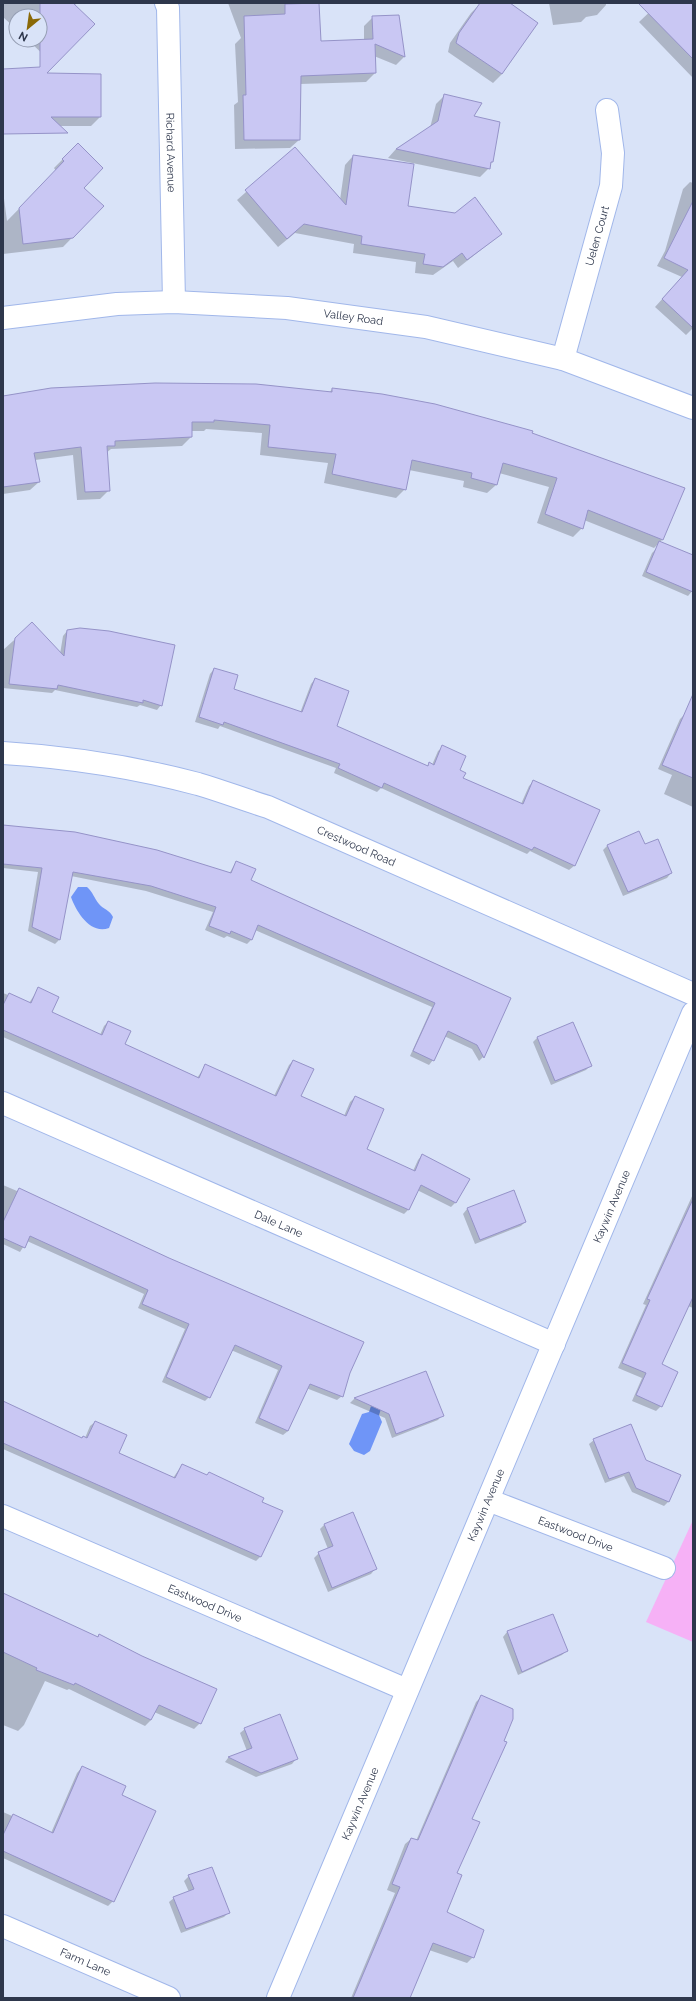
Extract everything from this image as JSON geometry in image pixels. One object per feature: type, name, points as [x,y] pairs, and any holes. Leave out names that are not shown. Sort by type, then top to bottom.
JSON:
[{"type":"street","name":"Richard Avenue","points":[[166,3],[168,8],[174,302]]},
{"type":"street","name":"Uelen Court","points":[[563,358],[611,186],[613,153],[607,110]]},
{"type":"street","name":"Valley Road","points":[[3,318],[117,304],[174,302],[287,308],[426,327],[563,358],[693,408]]},
{"type":"street","name":"Crestwood Road","points":[[3,753],[56,757],[129,768],[199,784],[268,807],[693,994]]},
{"type":"street","name":"Kaywin Avenue","points":[[278,1998],[693,1013]]},
{"type":"street","name":"Dale Lane","points":[[3,1103],[554,1344]]},
{"type":"street","name":"Eastwood Drive","points":[[488,1500],[664,1568]]},
{"type":"street","name":"Eastwood Drive","points":[[3,1516],[407,1690]]},
{"type":"street","name":"Farm Lane","points":[[3,1926],[169,1998]]},
{"type":"shaded area","points":[[693,1520],[693,1642],[646,1622]]},
{"type":"water","points":[[78,887],[87,887],[99,904],[112,915],[113,917],[109,928],[96,928],[90,925],[80,915],[71,897]]},
{"type":"water","points":[[371,1406],[381,1409],[379,1415],[382,1422],[370,1451],[364,1455],[354,1451],[349,1444],[362,1414],[369,1412]]},
{"type":"building","points":[[40,3],[73,3],[95,24],[47,73],[101,74],[101,117],[51,117],[68,133],[3,134],[3,69],[40,67],[40,48],[48,48],[48,8],[40,8]]},
{"type":"building","points":[[319,3],[321,41],[373,39],[372,16],[399,15],[405,57],[375,44],[376,73],[301,76],[300,140],[244,140],[243,95],[246,95],[244,16],[285,14],[285,4]]},
{"type":"building","points":[[480,3],[510,3],[538,23],[502,74],[456,43],[459,33]]},
{"type":"building","points":[[638,3],[693,3],[693,59]]},
{"type":"building","points":[[444,94],[482,103],[474,116],[500,122],[493,162],[491,162],[490,169],[396,149],[438,121]]},
{"type":"building","points":[[78,143],[103,168],[84,188],[104,206],[73,238],[23,244],[19,208],[64,161],[62,159]]},
{"type":"building","points":[[295,147],[346,205],[353,155],[414,164],[408,206],[455,213],[475,197],[502,234],[467,260],[462,253],[443,267],[423,264],[425,254],[361,244],[362,236],[304,224],[287,239],[245,190]]},
{"type":"building","points":[[693,201],[693,328],[662,299],[688,270],[664,258]]},
{"type":"building","points":[[155,383],[256,384],[332,392],[332,388],[382,394],[435,404],[533,431],[532,433],[685,488],[663,540],[588,510],[583,529],[545,514],[557,478],[503,463],[497,485],[471,478],[472,473],[412,460],[406,490],[332,474],[336,454],[268,447],[270,425],[214,420],[214,422],[192,422],[192,437],[115,441],[115,446],[107,446],[110,491],[85,492],[81,447],[34,453],[40,482],[3,487],[3,396],[51,388]]},
{"type":"building","points":[[659,541],[693,555],[693,592],[646,572]]},
{"type":"building","points":[[32,622],[64,656],[67,630],[80,628],[109,631],[175,645],[162,706],[143,700],[143,703],[58,685],[57,689],[9,684],[15,638]]},
{"type":"building","points":[[214,668],[238,675],[234,689],[302,712],[315,678],[349,691],[337,726],[428,766],[429,762],[434,765],[442,745],[466,756],[460,770],[466,773],[463,778],[523,804],[533,780],[600,810],[575,866],[534,847],[532,850],[384,783],[382,788],[338,768],[340,764],[224,722],[223,725],[199,717]]},
{"type":"building","points":[[693,694],[693,778],[662,765]]},
{"type":"building","points":[[3,825],[75,832],[157,850],[231,873],[236,861],[256,869],[251,880],[511,998],[484,1058],[477,1045],[448,1031],[434,1061],[413,1051],[435,1003],[258,925],[252,940],[231,931],[230,934],[209,926],[216,907],[151,886],[73,872],[60,940],[32,927],[42,868],[3,864]]},
{"type":"building","points":[[639,831],[645,844],[658,839],[672,873],[628,892],[607,845]]},
{"type":"building","points":[[38,987],[59,997],[52,1012],[102,1035],[108,1021],[131,1031],[125,1044],[199,1078],[205,1064],[276,1096],[293,1060],[314,1069],[301,1096],[346,1116],[355,1096],[384,1109],[367,1149],[415,1171],[422,1154],[470,1179],[456,1203],[421,1185],[409,1210],[3,1030],[3,1005],[9,993],[31,1003]]},
{"type":"building","points":[[573,1022],[592,1066],[555,1081],[537,1037]]},
{"type":"building","points":[[19,1188],[169,1258],[364,1342],[350,1373],[343,1397],[310,1384],[288,1431],[259,1418],[282,1366],[235,1345],[210,1398],[166,1377],[189,1324],[142,1304],[148,1290],[30,1236],[25,1248],[3,1238],[3,1222]]},
{"type":"building","points":[[514,1190],[526,1222],[480,1240],[467,1208]]},
{"type":"building","points":[[693,1199],[693,1297],[662,1364],[678,1372],[662,1407],[636,1395],[646,1373],[622,1363],[650,1300],[647,1299]]},
{"type":"building","points":[[426,1371],[444,1416],[396,1434],[389,1414],[354,1398]]},
{"type":"building","points":[[3,1401],[82,1438],[83,1436],[87,1438],[95,1421],[127,1435],[119,1453],[175,1478],[182,1464],[207,1475],[209,1472],[264,1498],[262,1502],[283,1511],[261,1557],[3,1443]]},
{"type":"building","points":[[631,1424],[646,1460],[681,1475],[669,1502],[636,1488],[629,1472],[609,1479],[593,1439]]},
{"type":"building","points":[[353,1512],[377,1569],[332,1588],[318,1552],[333,1546],[324,1524]]},
{"type":"building","points":[[3,1593],[98,1637],[99,1634],[142,1656],[217,1689],[201,1724],[159,1705],[151,1720],[75,1683],[74,1685],[36,1670],[37,1668],[3,1652]]},
{"type":"building","points":[[553,1614],[568,1651],[522,1672],[507,1631]]},
{"type":"building","points":[[481,1695],[513,1709],[513,1719],[504,1741],[507,1742],[472,1819],[480,1822],[457,1873],[462,1875],[447,1912],[484,1930],[474,1958],[433,1943],[410,1998],[353,1998],[400,1887],[392,1884],[411,1838],[418,1840]]},
{"type":"building","points":[[280,1714],[298,1759],[261,1773],[228,1757],[252,1748],[244,1728]]},
{"type":"building","points":[[82,1766],[126,1786],[122,1795],[156,1811],[114,1902],[3,1851],[3,1835],[13,1814],[53,1833]]},
{"type":"building","points":[[212,1867],[230,1913],[186,1929],[173,1897],[194,1889],[188,1875]]}]
